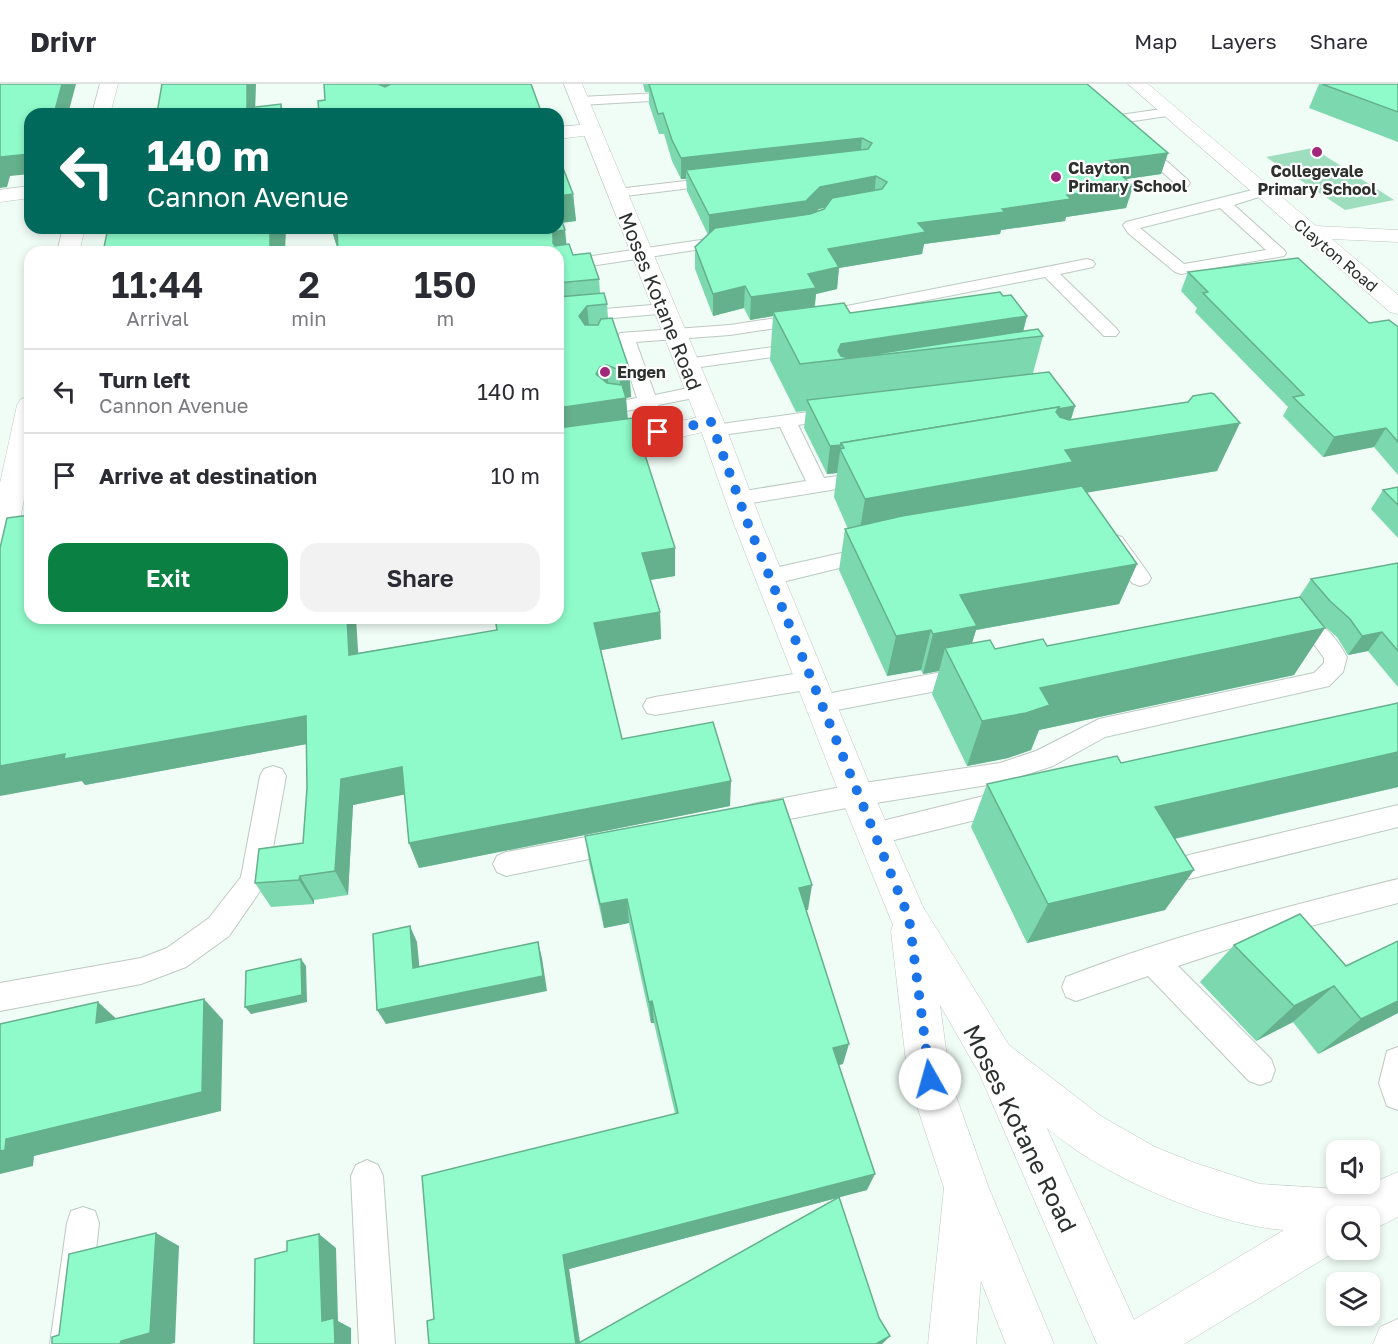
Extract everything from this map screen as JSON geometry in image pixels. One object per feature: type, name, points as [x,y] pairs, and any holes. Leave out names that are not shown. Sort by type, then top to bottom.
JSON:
[{"type":"street","points":[[103,108],[109,84]]},
{"type":"street","name":"Clayton Road","points":[[1137,84],[1260,192],[1398,307]]},
{"type":"street","name":"Moses Kotane Road","points":[[577,92],[712,426],[857,795],[909,918],[994,1059],[1121,1344]]},
{"type":"street","points":[[564,132],[592,130]]},
{"type":"street","points":[[0,196],[24,193]]},
{"type":"street","points":[[1309,232],[1398,236]]},
{"type":"street","points":[[564,446],[712,426]]},
{"type":"street","points":[[8,537],[24,441]]},
{"type":"street","name":"Moses Kotane Road","points":[[909,918],[930,1079],[966,1188],[1030,1344]]},
{"type":"street","points":[[994,1059],[1086,1131],[1140,1162],[1193,1185],[1260,1206],[1326,1215]]},
{"type":"street","points":[[952,1344],[966,1188]]},
{"type":"street","points":[[1373,1206],[1398,1194]]},
{"type":"street","points":[[1139,1344],[1326,1231]]},
{"type":"lane","points":[[577,92],[695,92],[633,89],[624,86]]},
{"type":"lane","points":[[1169,112],[1107,115],[1183,183]]},
{"type":"lane","points":[[617,193],[731,180]]},
{"type":"lane","points":[[1223,203],[1275,248],[1276,254],[1181,269],[1132,230],[1131,225],[1135,223],[1260,192]]},
{"type":"lane","points":[[564,265],[747,238]]},
{"type":"lane","points":[[606,339],[730,330],[816,317],[1087,264]]},
{"type":"lane","points":[[1048,271],[1110,332]]},
{"type":"lane","points":[[564,317],[663,309]]},
{"type":"lane","points":[[626,337],[658,432]]},
{"type":"lane","points":[[686,364],[820,346]]},
{"type":"lane","points":[[610,402],[618,407],[698,392]]},
{"type":"lane","points":[[850,405],[786,420],[712,426],[850,405]]},
{"type":"lane","points":[[786,420],[818,486]]},
{"type":"lane","points":[[882,481],[740,501],[818,486],[882,481]]},
{"type":"lane","points":[[1105,527],[1140,578]]},
{"type":"lane","points":[[770,577],[893,548]]},
{"type":"lane","points":[[728,820],[857,795],[1000,773],[1044,759],[1099,729],[1321,680],[1329,674],[1335,666],[1336,657],[1317,632],[1297,620],[1278,619]]},
{"type":"lane","points":[[655,706],[817,692],[986,673]]},
{"type":"lane","points":[[0,998],[141,971],[176,958],[219,927],[254,880],[273,776]]},
{"type":"lane","points":[[874,834],[1032,795]]},
{"type":"lane","points":[[1189,867],[1398,816]]},
{"type":"lane","points":[[506,864],[647,836]]},
{"type":"lane","points":[[1076,987],[1250,929],[1398,891]]},
{"type":"lane","points":[[1152,960],[1260,1070]]},
{"type":"lane","points":[[1398,1062],[1394,1076],[1394,1090],[1398,1095]]},
{"type":"lane","points":[[367,1176],[377,1344]]},
{"type":"lane","points":[[68,1344],[83,1223]]},
{"type":"green space","points":[[1313,148],[1394,200],[1345,210],[1266,157]]},
{"type":"building","points":[[0,84],[62,84],[56,108],[24,108],[24,155],[0,157]]},
{"type":"building","points":[[162,84],[247,84],[247,108],[158,108]]},
{"type":"building","points":[[324,84],[378,84],[385,87],[391,84],[531,84],[540,108],[319,108],[318,101],[325,100]]},
{"type":"building","points":[[649,84],[1087,84],[1168,153],[1106,161],[1133,186],[1067,195],[1071,199],[1002,209],[1005,212],[918,223],[926,232],[828,249],[839,267],[808,274],[816,288],[751,297],[745,286],[713,294],[695,247],[715,228],[810,214],[824,209],[832,198],[882,189],[887,182],[876,176],[820,187],[806,201],[709,215],[686,170],[868,149],[872,143],[862,138],[681,158],[663,113],[658,114]]},
{"type":"building","points":[[1322,84],[1398,84],[1398,112]]},
{"type":"building","points":[[281,104],[281,108],[247,108]]},
{"type":"building","points":[[564,171],[573,194],[564,195]]},
{"type":"building","points":[[107,234],[270,234],[270,246],[104,246]]},
{"type":"building","points":[[337,234],[553,234],[555,246],[338,246]]},
{"type":"building","points":[[569,244],[573,255],[590,253],[599,279],[564,282],[564,246],[555,246]]},
{"type":"building","points":[[1298,258],[1369,323],[1389,320],[1398,327],[1398,442],[1386,428],[1334,437],[1293,397],[1304,395],[1203,293],[1208,292],[1188,272]]},
{"type":"building","points":[[1000,292],[1003,296],[1011,295],[1027,316],[841,344],[838,351],[841,356],[849,358],[1038,329],[1043,336],[800,364],[773,312],[844,303],[850,313]]},
{"type":"building","points":[[604,293],[607,304],[587,306],[579,316],[585,325],[598,325],[601,319],[612,318],[629,368],[619,370],[607,365],[600,367],[596,374],[607,383],[622,385],[626,398],[564,407],[564,296]]},
{"type":"building","points":[[1049,372],[1075,406],[841,443],[841,445],[830,446],[807,400]]},
{"type":"building","points":[[1211,393],[1240,423],[1065,450],[1073,462],[865,499],[840,449],[844,448],[841,443],[1059,407],[1056,412],[1060,417],[1069,420],[1188,402],[1193,396]]},
{"type":"building","points":[[633,418],[675,548],[642,553],[660,612],[594,623],[622,739],[713,722],[731,781],[409,843],[402,767],[341,779],[335,871],[300,876],[299,880],[255,883],[259,849],[303,843],[307,788],[306,716],[64,759],[65,754],[0,766],[0,548],[7,518],[24,516],[24,624],[347,624],[349,655],[497,630],[496,624],[564,624],[564,427]]},
{"type":"building","points":[[1082,486],[1137,564],[960,595],[977,626],[933,634],[931,630],[896,636],[845,529],[902,516]]},
{"type":"building","points":[[1398,487],[1398,505],[1383,490]]},
{"type":"building","points":[[1398,563],[1398,651],[1382,632],[1362,636],[1350,619],[1311,579]]},
{"type":"building","points":[[1300,597],[1325,628],[1040,688],[1050,705],[1026,713],[982,721],[945,648],[990,640],[995,649],[1043,639],[1047,646]]},
{"type":"building","points":[[1398,703],[1398,752],[1155,807],[1194,870],[1048,904],[987,784],[1117,756],[1121,763]]},
{"type":"building","points":[[783,799],[812,885],[799,888],[849,1044],[833,1048],[875,1174],[563,1255],[576,1344],[429,1344],[427,1321],[434,1319],[422,1176],[678,1113],[652,1001],[649,1002],[627,899],[600,904],[585,836]]},
{"type":"building","points":[[1300,914],[1346,966],[1398,941],[1398,1001],[1361,1019],[1334,986],[1294,1006],[1234,945]]},
{"type":"building","points":[[410,926],[413,968],[538,942],[543,976],[377,1010],[373,934]]},
{"type":"building","points":[[301,959],[302,995],[245,1007],[246,971]]},
{"type":"building","points":[[204,999],[202,1092],[6,1139],[5,1150],[0,1151],[0,1024],[98,1002],[96,1023]]},
{"type":"building","points":[[839,1197],[879,1318],[890,1336],[876,1344],[577,1344]]},
{"type":"building","points":[[156,1233],[150,1333],[121,1341],[120,1344],[52,1344],[52,1337],[59,1335],[69,1254]]},
{"type":"building","points":[[319,1234],[322,1321],[334,1318],[335,1344],[254,1344],[255,1259],[287,1251],[287,1241]]},
{"type":"place","name":"Collegevale Primary School","points":[[1317,152]]},
{"type":"place","name":"Clayton Primary School","points":[[1056,177]]},
{"type":"place","name":"Engen","points":[[605,372]]},
{"type":"route","points":[[658,432],[711,422],[748,524],[909,918],[930,1079]]}]
